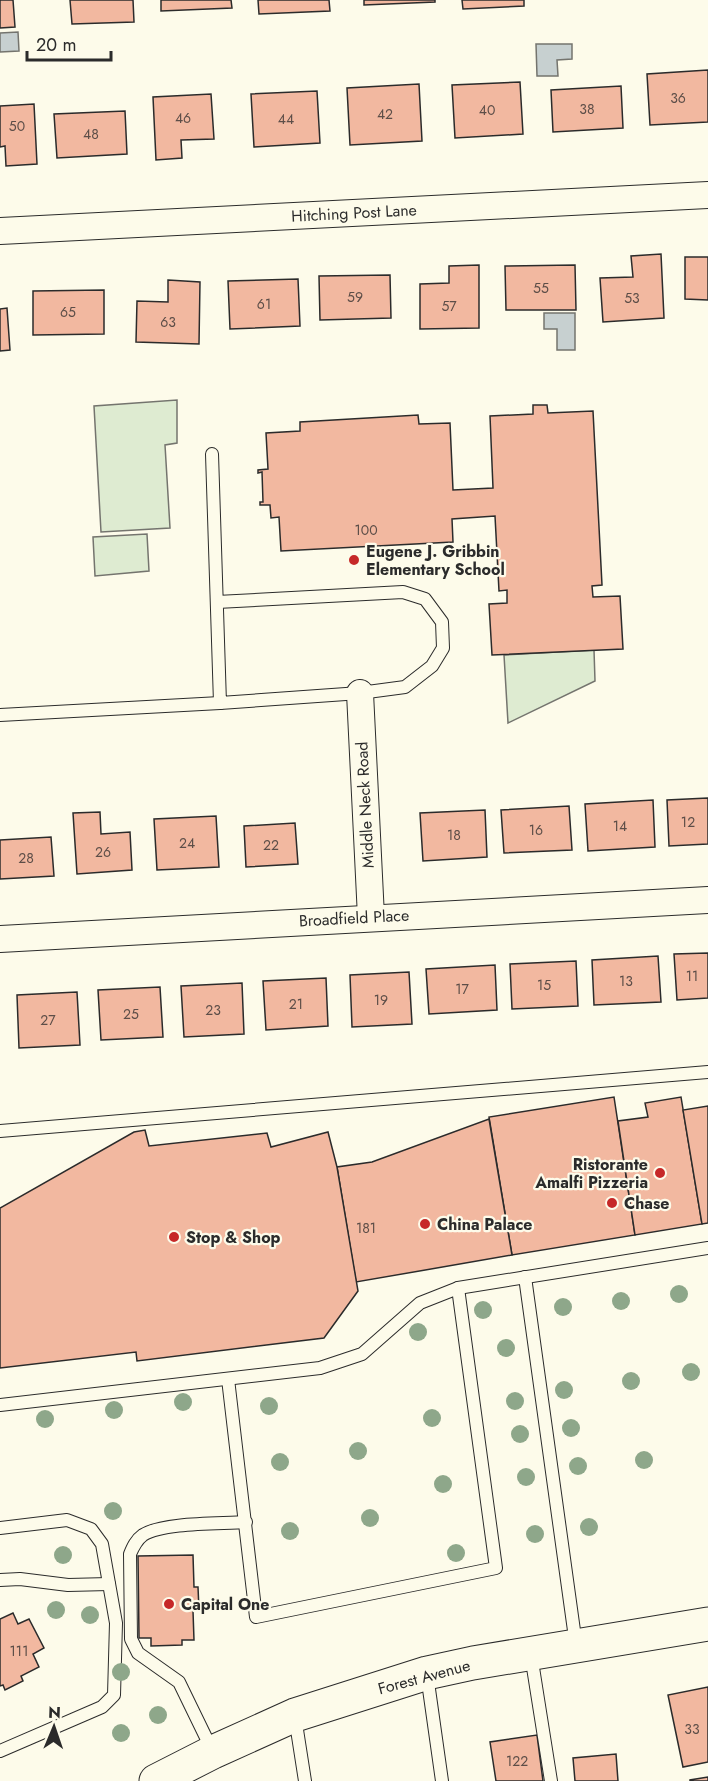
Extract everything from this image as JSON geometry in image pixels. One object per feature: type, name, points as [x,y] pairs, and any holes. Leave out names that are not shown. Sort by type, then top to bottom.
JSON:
[{"type":"main road","name":"Forest Avenue","points":[[163,1780],[213,1752],[295,1715],[427,1673],[530,1653],[708,1624]]},
{"type":"street","name":"Hitching Post Lane","points":[[0,231],[708,195]]},
{"type":"street","name":"Middle Neck Road","points":[[360,693],[371,917]]},
{"type":"street","name":"Broadfield Place","points":[[0,939],[708,900]]},
{"type":"lane","points":[[212,454],[220,703]]},
{"type":"lane","points":[[0,715],[220,703],[360,693],[405,687],[432,666],[443,648],[442,622],[425,599],[403,592],[217,602]]},
{"type":"lane","points":[[0,1131],[708,1072]]},
{"type":"lane","points":[[0,1405],[320,1368],[362,1354],[420,1303],[458,1288],[708,1248]]},
{"type":"lane","points":[[525,1277],[576,1646]]},
{"type":"lane","points":[[228,1379],[256,1617],[496,1568],[458,1288]]},
{"type":"lane","points":[[0,1528],[67,1520],[91,1529],[102,1544],[116,1623],[114,1695],[102,1707],[0,1751]]},
{"type":"lane","points":[[213,1752],[179,1682],[138,1653],[132,1640],[130,1554],[134,1543],[144,1535],[168,1527],[246,1522]]},
{"type":"lane","points":[[0,1580],[20,1579],[68,1585],[109,1584]]},
{"type":"lane","points":[[530,1653],[551,1781]]},
{"type":"lane","points":[[427,1673],[442,1781]]},
{"type":"lane","points":[[295,1715],[305,1781]]},
{"type":"green space","points":[[177,400],[177,443],[165,445],[170,528],[101,532],[94,406]]},
{"type":"green space","points":[[147,534],[149,571],[95,576],[93,537]]},
{"type":"green space","points":[[594,650],[595,681],[508,723],[504,655]]},
{"type":"shaded area","points":[[18,32],[19,51],[0,52],[0,33]]},
{"type":"shaded area","points":[[536,44],[572,44],[572,59],[557,60],[558,76],[537,76]]},
{"type":"shaded area","points":[[544,313],[575,313],[575,350],[557,350],[557,329],[544,329]]},
{"type":"building","points":[[0,0],[13,0],[15,27],[0,28]]},
{"type":"building","points":[[70,0],[133,0],[134,22],[72,24]]},
{"type":"building","points":[[161,0],[231,0],[232,8],[161,11]]},
{"type":"building","points":[[258,0],[329,0],[330,11],[259,14]]},
{"type":"building","points":[[364,0],[435,0],[435,2],[364,5]]},
{"type":"building","points":[[462,0],[524,0],[524,6],[463,9]]},
{"type":"building","points":[[708,70],[708,122],[650,125],[647,74]]},
{"type":"building","points":[[520,82],[523,134],[455,138],[452,85]]},
{"type":"building","points":[[419,84],[422,141],[350,145],[347,88]]},
{"type":"building","points":[[621,86],[623,128],[553,132],[551,90]]},
{"type":"building","points":[[317,91],[320,143],[254,147],[251,94]]},
{"type":"building","points":[[211,94],[214,139],[181,140],[182,158],[156,160],[153,97]]},
{"type":"building","points":[[34,104],[37,164],[6,166],[5,146],[0,147],[0,106]]},
{"type":"building","points":[[125,111],[127,154],[57,158],[54,114]]},
{"type":"building","points":[[661,254],[664,318],[603,322],[600,278],[633,277],[631,256]]},
{"type":"building","points":[[685,257],[708,257],[708,300],[685,299]]},
{"type":"building","points":[[479,265],[479,328],[420,329],[420,284],[449,283],[449,266]]},
{"type":"building","points":[[575,265],[576,310],[506,310],[505,266]]},
{"type":"building","points":[[390,275],[391,318],[320,320],[319,276]]},
{"type":"building","points":[[298,279],[300,326],[230,329],[228,281]]},
{"type":"building","points":[[168,280],[200,282],[199,344],[136,342],[137,301],[168,302]]},
{"type":"building","points":[[104,290],[104,334],[33,335],[33,291]]},
{"type":"building","points":[[7,308],[10,350],[0,351],[0,309]]},
{"type":"building","points":[[533,405],[547,405],[548,413],[593,411],[602,585],[592,586],[593,597],[620,596],[623,649],[492,655],[489,604],[507,603],[507,590],[499,591],[495,516],[452,519],[453,542],[281,551],[279,517],[271,518],[270,505],[260,505],[260,502],[263,502],[262,472],[258,473],[258,470],[268,469],[266,433],[300,431],[300,422],[418,415],[419,424],[450,423],[453,490],[493,488],[490,416],[533,414]]},
{"type":"building","points":[[708,798],[708,844],[669,846],[667,800]]},
{"type":"building","points":[[653,800],[655,847],[588,851],[585,804]]},
{"type":"building","points":[[569,806],[572,850],[504,853],[501,810]]},
{"type":"building","points":[[485,810],[487,857],[423,861],[420,813]]},
{"type":"building","points":[[100,812],[101,834],[130,832],[132,870],[77,874],[73,813]]},
{"type":"building","points":[[216,816],[219,867],[157,870],[154,819]]},
{"type":"building","points":[[295,823],[298,864],[246,867],[244,826]]},
{"type":"building","points":[[51,837],[54,876],[0,879],[0,840]]},
{"type":"building","points":[[708,953],[708,998],[677,1000],[674,954]]},
{"type":"building","points":[[658,956],[661,1002],[594,1005],[592,960]]},
{"type":"building","points":[[576,961],[578,1006],[512,1009],[510,964]]},
{"type":"building","points":[[495,965],[497,1010],[429,1014],[426,969]]},
{"type":"building","points":[[409,972],[412,1024],[352,1027],[350,975]]},
{"type":"building","points":[[326,978],[328,1026],[266,1030],[263,981]]},
{"type":"building","points":[[242,983],[244,1034],[184,1037],[181,986]]},
{"type":"building","points":[[160,987],[163,1037],[101,1040],[98,990]]},
{"type":"building","points":[[77,992],[80,1045],[19,1048],[17,995]]},
{"type":"building","points":[[614,1097],[635,1235],[512,1255],[489,1117]]},
{"type":"building","name":"Ristorante Amalfi Pizzeria","points":[[681,1097],[702,1224],[635,1235],[618,1121],[648,1117],[645,1103]]},
{"type":"building","points":[[708,1106],[708,1223],[702,1224],[683,1110]]},
{"type":"building","points":[[489,1119],[512,1255],[356,1282],[337,1167],[372,1162]]},
{"type":"building","name":"Stop & Shop","points":[[145,1130],[149,1146],[267,1133],[271,1147],[328,1132],[337,1167],[358,1291],[324,1338],[137,1361],[136,1352],[0,1368],[0,1208],[134,1132]]},
{"type":"building","name":"Capital One","points":[[193,1555],[194,1587],[198,1587],[199,1610],[193,1611],[194,1640],[182,1640],[182,1645],[151,1646],[151,1638],[139,1638],[138,1556]]},
{"type":"building","points":[[13,1613],[18,1624],[29,1619],[44,1648],[33,1654],[39,1667],[21,1676],[23,1681],[5,1690],[3,1685],[0,1686],[0,1619]]},
{"type":"building","points":[[708,1687],[708,1762],[683,1767],[668,1695]]},
{"type":"building","points":[[537,1735],[543,1781],[496,1781],[490,1742]]},
{"type":"building","points":[[616,1754],[618,1781],[575,1781],[573,1758]]},
{"type":"building","points":[[708,1777],[708,1781],[690,1781],[690,1780]]},
{"type":"place","name":"Eugene J. Gribbin Elementary School","points":[[354,560]]},
{"type":"place","name":"Ristorante Amalfi Pizzeria","points":[[660,1173]]},
{"type":"place","name":"Chase","points":[[612,1203]]},
{"type":"place","name":"China Palace","points":[[425,1224]]},
{"type":"place","name":"Stop & Shop","points":[[174,1237]]},
{"type":"place","name":"Capital One","points":[[169,1604]]}]
